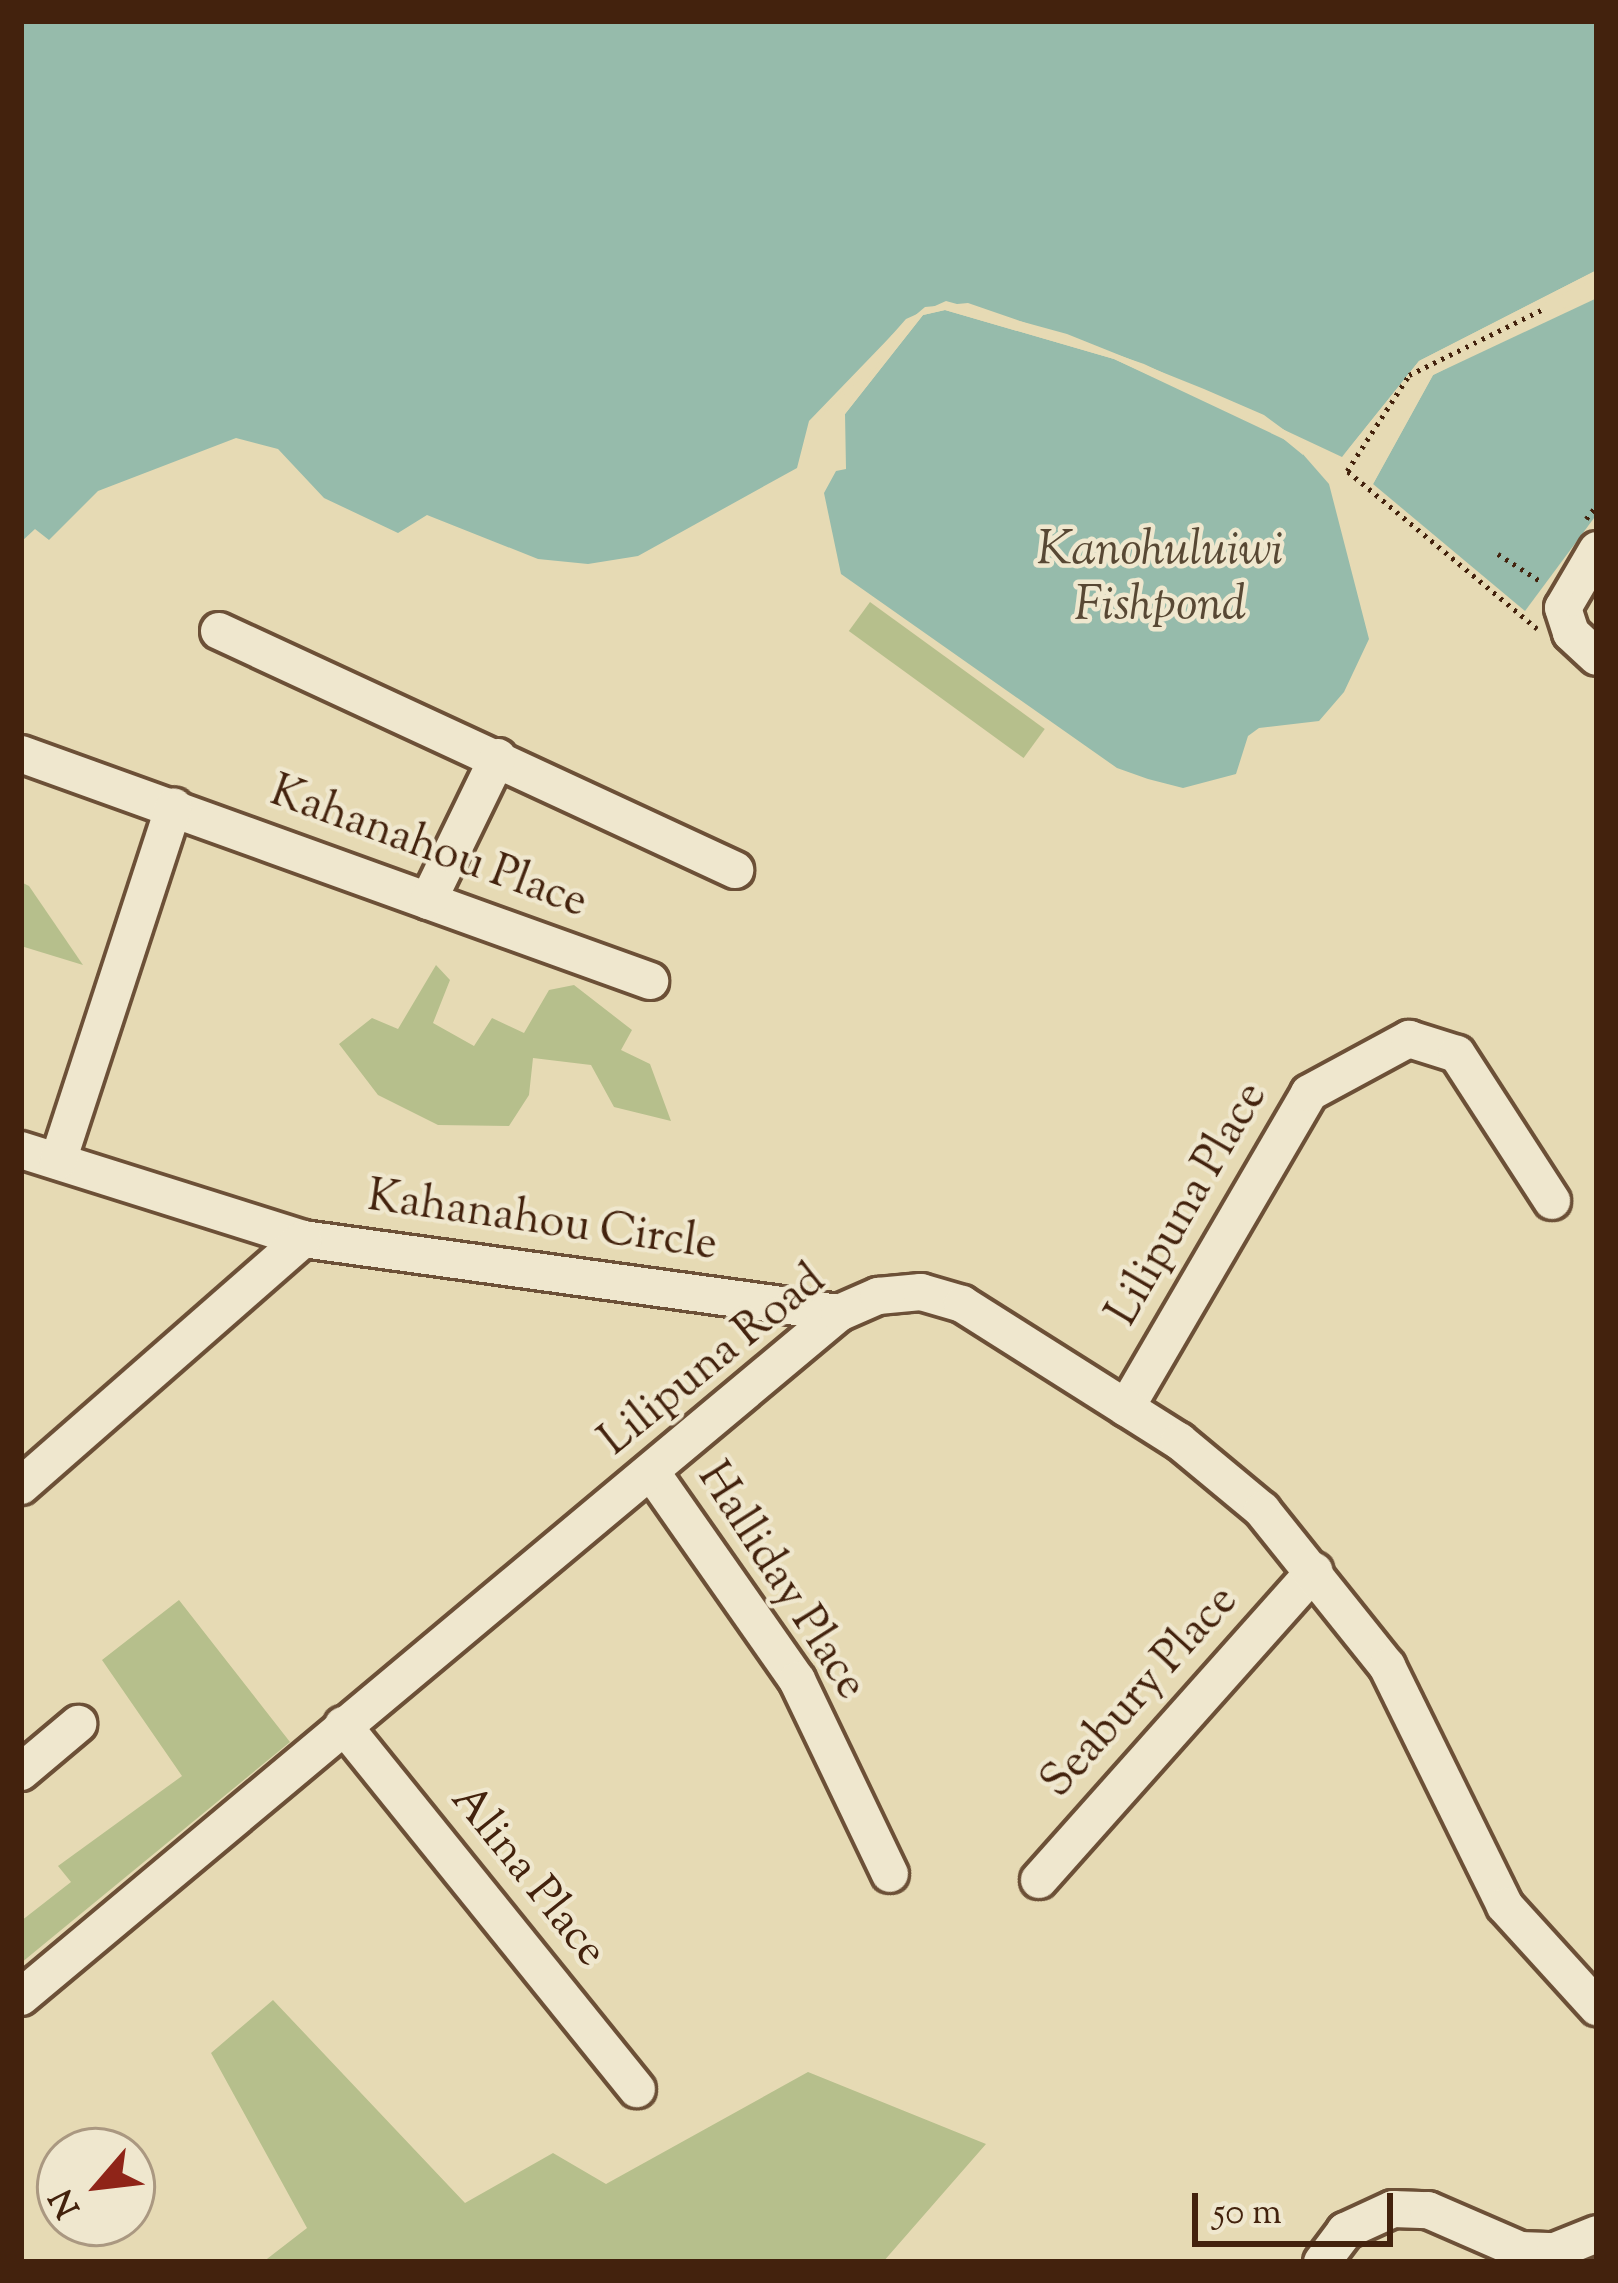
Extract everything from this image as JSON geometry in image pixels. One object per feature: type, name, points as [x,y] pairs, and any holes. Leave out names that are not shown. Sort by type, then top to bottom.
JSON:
[{"type":"street","points":[[1597,550],[1568,590],[1564,617],[1597,658]]},
{"type":"street","points":[[219,631],[735,870]]},
{"type":"street","name":"Kahanahou Place","points":[[21,754],[650,981]]},
{"type":"street","points":[[428,901],[498,757]]},
{"type":"street","points":[[58,1161],[174,806]]},
{"type":"street","name":"Lilipuna Place","points":[[1126,1408],[1309,1094],[1409,1039],[1457,1054],[1552,1201]]},
{"type":"street","name":"Kahanahou Circle","points":[[21,1150],[303,1238],[839,1313]]},
{"type":"street","name":"Kahanahou Circle","points":[[21,1486],[303,1238]]},
{"type":"street","name":"Lilipuna Road","points":[[21,1997],[839,1313],[878,1295],[941,1296],[1126,1408],[1240,1489],[1314,1571],[1397,1683],[1505,1906],[1597,2008]]},
{"type":"street","name":"Halliday Place","points":[[652,1473],[797,1680],[890,1874]]},
{"type":"street","name":"Seabury Place","points":[[1039,1880],[1314,1571]]},
{"type":"street","points":[[21,1772],[78,1724]]},
{"type":"street","name":"Alina Place","points":[[343,1725],[637,2090]]},
{"type":"street","points":[[1322,2262],[1345,2231],[1393,2209],[1428,2210],[1520,2250],[1573,2247],[1597,2234]]},
{"type":"path","points":[[1543,309],[1409,376],[1347,472],[1531,631],[1564,617]]},
{"type":"path","points":[[1498,554],[1545,585]]},
{"type":"green space","points":[[870,602],[1045,729],[1024,758],[849,631]]},
{"type":"green space","points":[[21,882],[29,886],[83,965],[21,946]]},
{"type":"green space","points":[[436,965],[450,980],[433,1023],[474,1046],[492,1018],[524,1033],[549,990],[574,985],[632,1030],[621,1050],[650,1064],[671,1121],[614,1107],[591,1065],[533,1058],[529,1095],[509,1126],[438,1125],[378,1095],[339,1044],[372,1018],[398,1029]]},
{"type":"green space","points":[[179,1600],[290,1742],[21,1963],[21,1921],[71,1882],[58,1866],[182,1776],[102,1660]]},
{"type":"green space","points":[[273,2000],[465,2203],[553,2153],[606,2184],[808,2072],[986,2144],[883,2262],[263,2262],[307,2228],[211,2053]]},
{"type":"water","points":[[21,21],[1597,21],[1597,270],[1419,361],[1342,457],[1144,364],[968,303],[925,307],[892,335],[809,421],[797,468],[638,556],[588,564],[538,559],[427,515],[398,533],[324,498],[278,449],[236,438],[98,491],[49,540],[35,529],[21,542]]},
{"type":"water","points":[[1597,298],[1597,514],[1525,611],[1373,484],[1433,375]]},
{"type":"water","name":"Kanohuluiwi Fishpond","points":[[945,310],[1114,359],[1294,444],[1329,484],[1369,639],[1344,692],[1319,721],[1259,728],[1248,736],[1236,774],[1183,788],[1148,779],[1117,768],[841,574],[824,493],[836,471],[846,469],[845,414],[923,315]]},
{"type":"pier","points":[[1597,270],[1597,277],[1422,365],[1342,457],[1419,361]]},
{"type":"pier","points":[[1597,292],[1433,375],[1373,484],[1369,480],[1429,370]]},
{"type":"pier","points":[[946,301],[1067,334],[1204,389],[1264,415],[1302,443],[1303,455],[1275,432],[1114,359],[945,310],[923,315],[845,414],[839,417],[883,358],[815,422],[906,319]]}]
